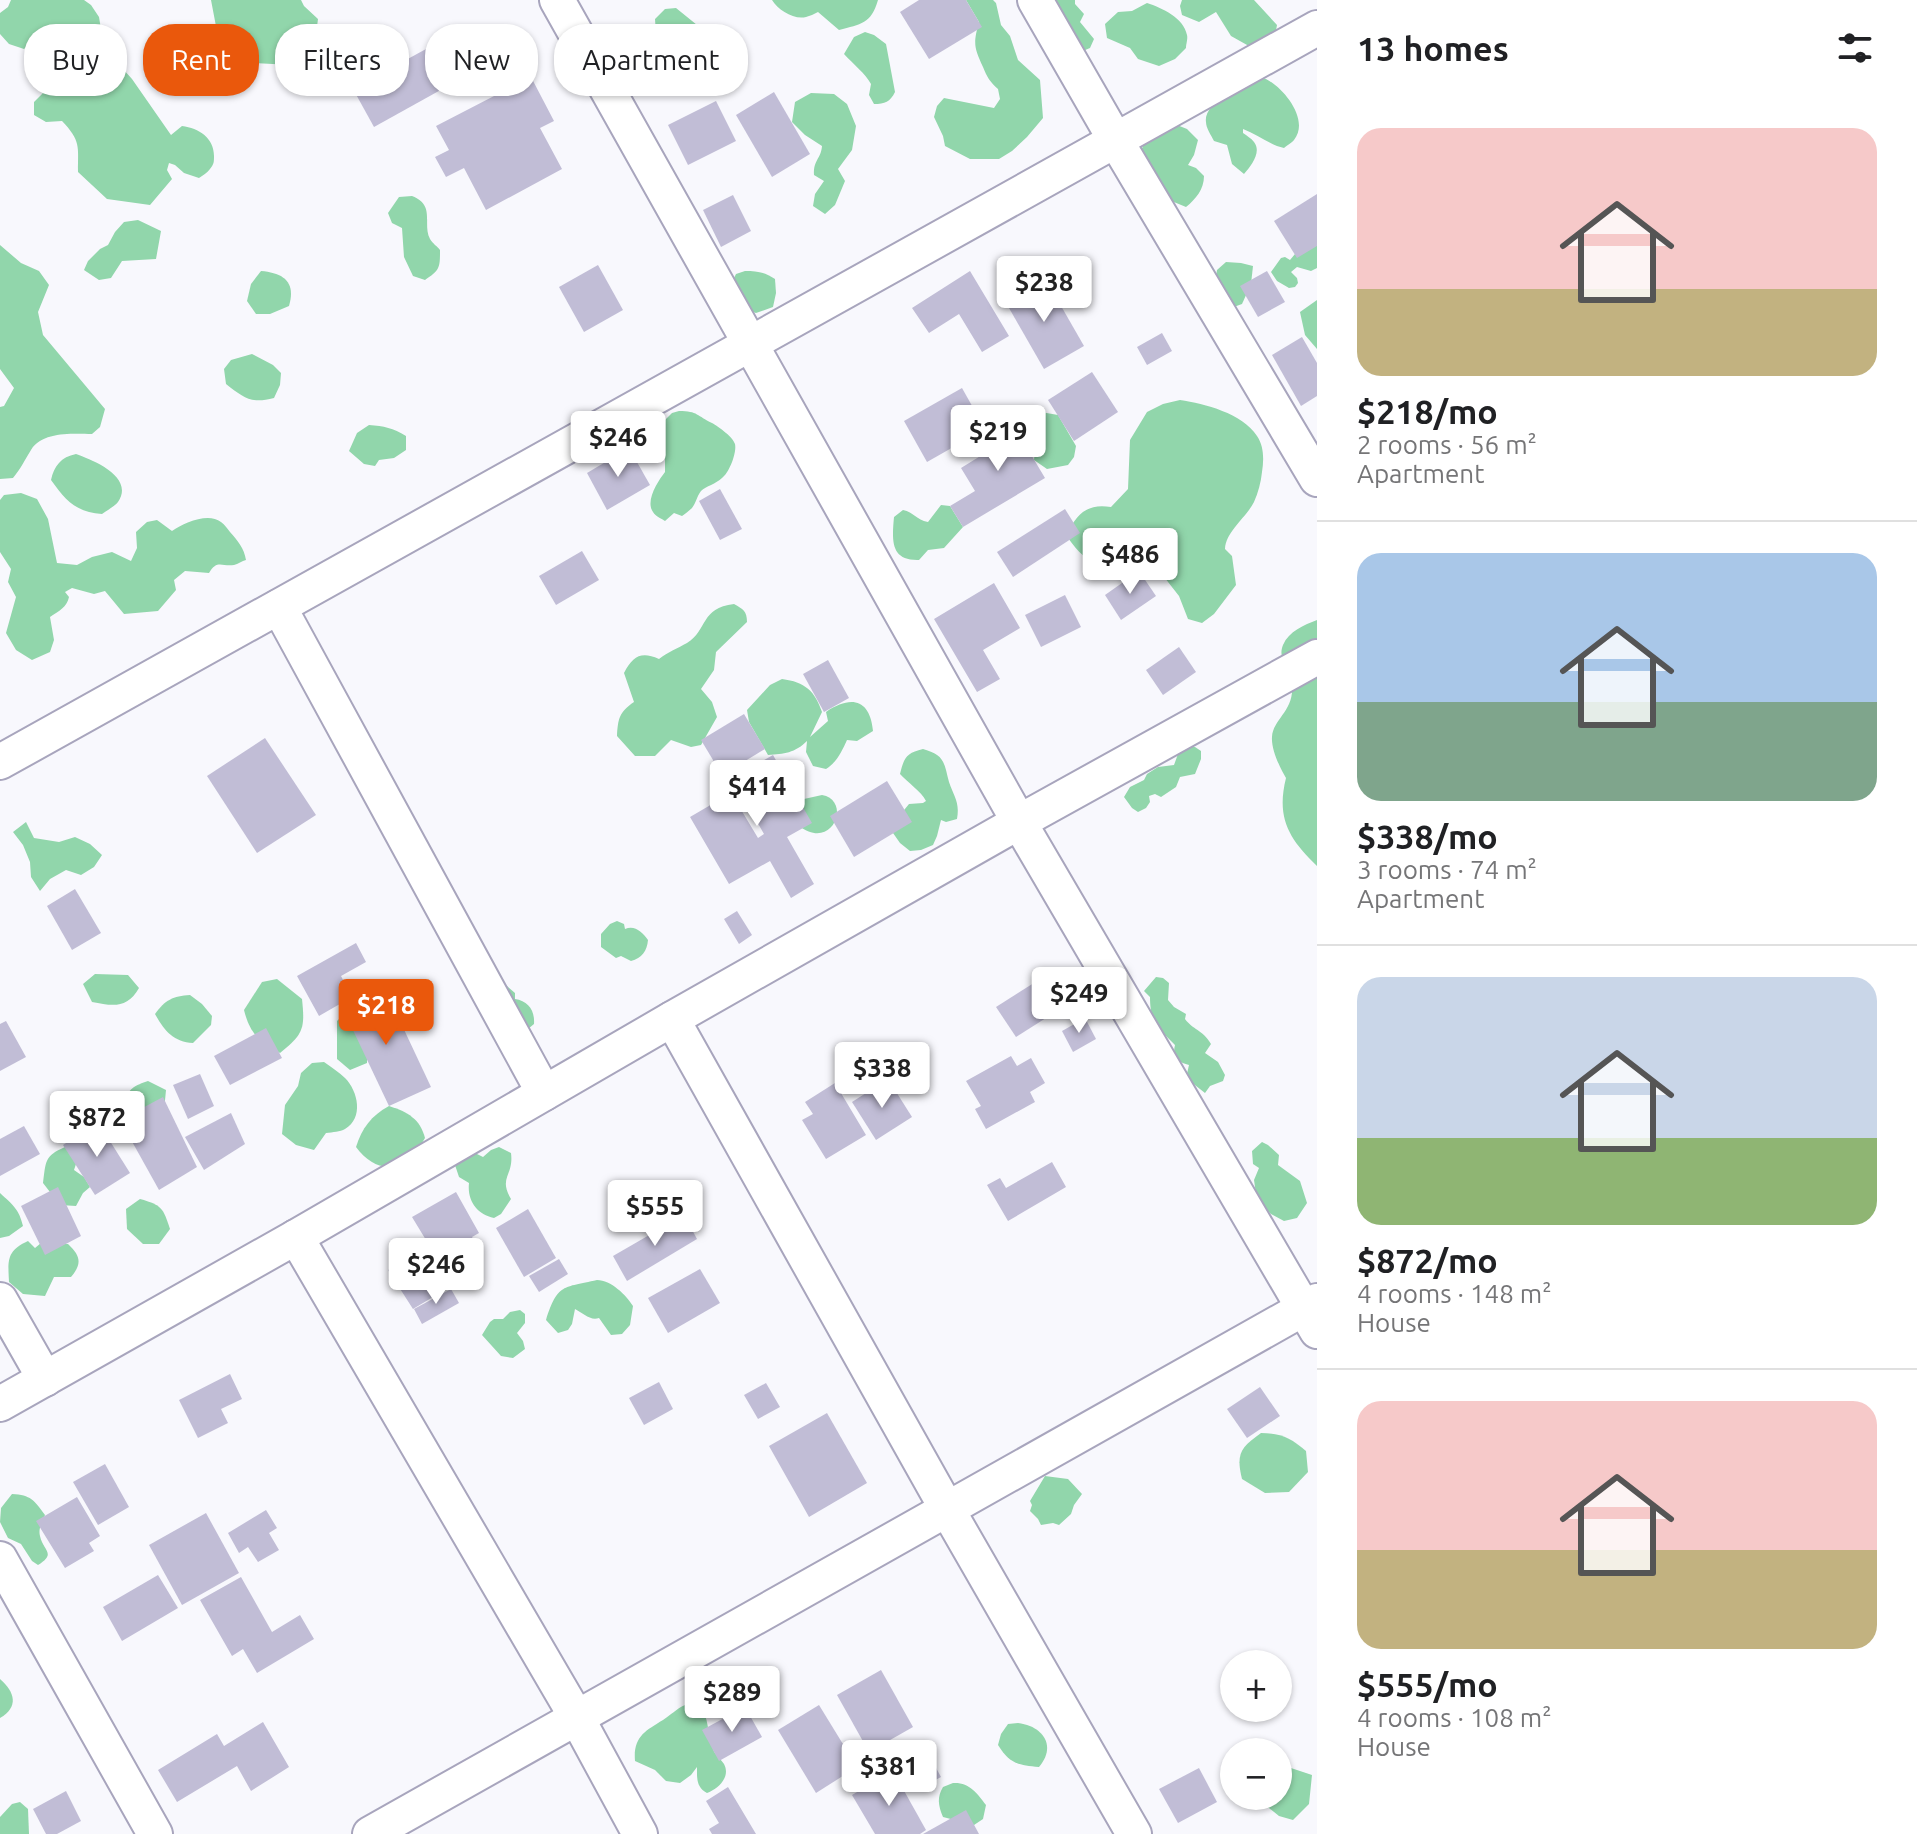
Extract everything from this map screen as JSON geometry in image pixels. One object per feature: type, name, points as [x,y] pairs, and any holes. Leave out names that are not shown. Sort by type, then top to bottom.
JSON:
[{"type":"street","points":[[370,1834],[947,1509],[1312,1313],[1019,822],[557,0]]},
{"type":"street","points":[[1035,0],[1317,479]]},
{"type":"street","points":[[0,762],[1317,28]]},
{"type":"street","points":[[279,607],[544,1093]]},
{"type":"street","points":[[0,1404],[1019,822],[1317,657]]},
{"type":"street","points":[[672,1019],[947,1509],[1134,1834]]},
{"type":"street","points":[[296,1237],[577,1718],[640,1834]]},
{"type":"street","points":[[0,1300],[45,1379]]},
{"type":"street","points":[[0,1559],[155,1834]]},
{"type":"green space","points":[[11,0],[84,0],[91,5],[100,24],[24,24],[24,49],[9,44],[0,34],[0,13]]},
{"type":"green space","points":[[211,0],[301,0],[318,19],[317,24],[275,24],[275,64],[259,63],[259,24],[216,24]]},
{"type":"green space","points":[[772,0],[878,0],[872,14],[864,22],[839,30],[818,12],[806,17],[792,16]]},
{"type":"green space","points":[[966,0],[993,0],[996,3],[1001,25],[1010,36],[1018,60],[1040,80],[1043,118],[1012,151],[999,159],[970,159],[945,146],[934,117],[937,106],[944,98],[994,108],[1000,99],[998,89],[987,77],[978,55],[975,41],[979,22]]},
{"type":"green space","points":[[1042,0],[1075,0],[1084,14],[1080,22],[1094,39],[1090,48],[1078,53]]},
{"type":"green space","points":[[1182,0],[1254,0],[1277,25],[1275,36],[1256,50],[1231,36],[1216,12],[1199,22],[1182,15]]},
{"type":"green space","points":[[1147,3],[1177,19],[1187,35],[1186,48],[1175,59],[1159,66],[1138,59],[1130,48],[1107,38],[1105,24],[1118,12],[1132,11]]},
{"type":"green space","points":[[676,8],[696,24],[655,24],[655,19],[665,9]]},
{"type":"green space","points":[[865,32],[886,44],[895,92],[884,103],[874,104],[869,95],[871,84],[844,54],[854,37]]},
{"type":"green space","points":[[127,73],[171,135],[182,126],[200,132],[208,139],[213,150],[213,164],[199,178],[169,163],[167,170],[172,179],[150,205],[107,199],[78,172],[77,144],[73,134],[62,121],[46,122],[34,115],[34,102],[40,96],[127,96]]},
{"type":"green space","points":[[1253,75],[1273,83],[1287,97],[1299,123],[1293,141],[1284,148],[1243,129],[1257,150],[1255,159],[1244,174],[1232,164],[1227,145],[1214,141],[1206,122],[1210,108],[1216,102]]},
{"type":"green space","points":[[811,93],[834,94],[847,104],[856,126],[852,150],[838,169],[845,181],[835,205],[825,214],[813,206],[815,194],[824,181],[814,175],[822,146],[792,122],[795,102]]},
{"type":"green space","points":[[1177,125],[1187,129],[1198,140],[1188,165],[1204,176],[1199,193],[1186,207],[1169,200],[1141,150],[1147,139]]},
{"type":"green space","points":[[412,196],[424,204],[428,233],[440,250],[438,268],[425,280],[413,276],[404,257],[402,228],[392,223],[388,213],[399,197]]},
{"type":"green space","points":[[138,220],[161,231],[156,259],[122,261],[111,278],[99,280],[84,270],[88,261],[108,245],[124,222]]},
{"type":"green space","points":[[1317,241],[1317,268],[1311,271],[1297,267],[1291,272],[1297,278],[1295,287],[1289,288],[1277,281],[1271,272],[1281,258],[1290,260]]},
{"type":"green space","points":[[0,245],[21,263],[39,271],[49,285],[38,312],[43,335],[105,409],[100,427],[92,434],[43,439],[31,450],[13,478],[0,479],[0,407],[4,406],[14,388],[0,369]]},
{"type":"green space","points":[[1226,262],[1253,266],[1251,284],[1242,304],[1231,308],[1215,282],[1217,270]]},
{"type":"green space","points":[[261,271],[286,280],[291,291],[289,306],[270,314],[256,314],[247,301],[251,284]]},
{"type":"green space","points":[[761,272],[775,279],[773,307],[756,313],[739,307],[733,280],[736,274]]},
{"type":"green space","points":[[1317,300],[1317,349],[1305,335],[1300,312]]},
{"type":"green space","points":[[252,354],[281,373],[274,398],[248,398],[226,384],[224,369],[231,360]]},
{"type":"green space","points":[[1180,400],[1211,407],[1242,421],[1257,436],[1263,453],[1262,476],[1255,499],[1226,542],[1225,549],[1232,556],[1236,585],[1214,614],[1202,623],[1188,619],[1179,596],[1161,573],[1158,564],[1134,570],[1115,554],[1100,567],[1081,553],[1066,535],[1084,512],[1095,507],[1111,507],[1128,489],[1130,440],[1147,412]]},
{"type":"green space","points":[[1041,412],[1058,415],[1076,446],[1074,457],[1068,465],[1047,469],[1034,460],[1035,452],[1022,428],[1032,415]]},
{"type":"green space","points":[[672,413],[694,413],[729,435],[734,441],[735,452],[725,475],[701,491],[692,508],[682,516],[674,513],[665,521],[651,507],[653,491],[665,472],[665,459],[652,443],[652,433]]},
{"type":"green space","points":[[369,425],[388,428],[406,436],[406,450],[394,458],[379,460],[375,466],[364,464],[349,451],[357,433]]},
{"type":"green space","points":[[76,454],[110,471],[121,485],[118,502],[102,514],[85,511],[72,504],[51,480],[59,463]]},
{"type":"green space","points":[[21,493],[37,499],[48,519],[57,563],[77,565],[112,552],[131,561],[137,548],[136,532],[147,522],[157,520],[172,531],[203,518],[221,522],[240,545],[246,560],[234,565],[217,565],[209,573],[185,571],[174,580],[176,590],[158,611],[124,614],[105,591],[94,594],[72,588],[65,592],[69,597],[64,606],[50,617],[54,640],[50,652],[32,660],[16,650],[6,633],[16,597],[8,582],[11,569],[0,552],[0,500],[4,495]]},
{"type":"green space","points":[[941,505],[950,506],[963,527],[944,548],[928,550],[919,560],[898,553],[893,541],[894,517],[903,510],[928,522]]},
{"type":"green space","points":[[734,604],[744,611],[747,622],[716,652],[714,670],[701,689],[712,702],[717,717],[701,745],[691,747],[671,740],[655,756],[635,756],[617,736],[620,716],[634,702],[624,673],[627,667],[642,655],[659,659],[687,643],[715,610]]},
{"type":"green space","points":[[1317,620],[1317,866],[1287,827],[1283,805],[1286,778],[1274,753],[1272,737],[1292,695],[1291,681],[1282,655],[1283,645],[1293,632]]},
{"type":"green space","points":[[782,679],[803,685],[819,705],[822,712],[810,737],[828,721],[826,712],[851,702],[858,703],[868,712],[873,731],[857,741],[847,740],[836,760],[826,769],[813,766],[806,752],[807,741],[789,752],[768,755],[749,722],[747,710],[770,685]]},
{"type":"green space","points":[[1190,747],[1201,751],[1195,774],[1180,777],[1176,787],[1161,797],[1155,794],[1149,796],[1150,802],[1146,808],[1138,812],[1132,808],[1124,797],[1130,787],[1144,780],[1158,767],[1174,765],[1178,754]]},
{"type":"green space","points":[[923,749],[936,754],[942,761],[958,813],[957,819],[941,820],[933,845],[910,851],[893,833],[900,815],[909,804],[926,801],[900,774],[907,757]]},
{"type":"green space","points":[[822,795],[831,799],[836,806],[837,814],[829,829],[821,833],[811,832],[799,826],[799,804],[804,799]]},
{"type":"green space","points":[[26,822],[34,838],[59,842],[75,837],[90,844],[102,855],[94,867],[81,875],[66,870],[50,879],[40,891],[31,877],[30,862],[23,845],[13,832]]},
{"type":"green space","points":[[617,921],[624,924],[625,929],[638,930],[648,940],[645,951],[638,958],[631,961],[621,956],[616,958],[601,947],[601,934]]},
{"type":"green space","points":[[95,974],[128,975],[139,988],[124,1003],[92,1002],[83,984]]},
{"type":"green space","points":[[1156,977],[1169,983],[1168,1000],[1186,1014],[1188,1023],[1208,1039],[1211,1044],[1205,1053],[1218,1062],[1225,1075],[1223,1081],[1210,1086],[1205,1093],[1186,1078],[1189,1065],[1177,1058],[1175,1045],[1153,1019],[1150,997],[1144,991]]},
{"type":"green space","points":[[277,979],[302,999],[303,1009],[301,1030],[280,1053],[256,1036],[244,1010],[262,982]]},
{"type":"green space","points":[[507,986],[515,993],[515,999],[532,1010],[534,1024],[528,1029],[498,988]]},
{"type":"green space","points":[[190,995],[212,1016],[211,1025],[193,1043],[170,1034],[155,1014],[170,1000]]},
{"type":"green space","points":[[346,1012],[367,1049],[367,1063],[350,1070],[337,1059],[337,1021]]},
{"type":"green space","points":[[324,1062],[350,1083],[356,1097],[357,1111],[351,1124],[341,1131],[326,1133],[314,1150],[296,1145],[282,1134],[285,1105],[298,1086],[301,1073],[312,1063]]},
{"type":"green space","points":[[148,1081],[166,1090],[164,1111],[109,1130],[94,1126],[87,1118],[67,1133],[58,1125],[56,1110],[66,1098],[76,1095],[93,1106],[122,1107],[130,1091]]},
{"type":"green space","points":[[389,1106],[412,1117],[425,1138],[418,1149],[401,1163],[383,1166],[365,1157],[356,1147],[368,1123]]},
{"type":"green space","points":[[1262,1142],[1279,1155],[1278,1165],[1300,1181],[1307,1203],[1297,1218],[1284,1221],[1257,1201],[1254,1180],[1259,1168],[1253,1164],[1252,1151]]},
{"type":"green space","points":[[65,1147],[78,1158],[74,1170],[84,1177],[90,1187],[76,1206],[60,1205],[43,1183],[47,1160]]},
{"type":"green space","points":[[499,1147],[511,1153],[506,1186],[511,1199],[501,1214],[494,1218],[474,1206],[469,1183],[459,1177],[455,1165],[463,1154],[475,1153],[483,1157]]},
{"type":"green space","points":[[0,1193],[20,1215],[23,1226],[0,1238]]},
{"type":"green space","points":[[140,1199],[161,1208],[165,1216],[170,1229],[159,1244],[143,1244],[127,1229],[126,1209]]},
{"type":"green space","points":[[28,1241],[35,1248],[41,1243],[68,1244],[78,1256],[77,1268],[71,1277],[54,1277],[45,1296],[23,1294],[9,1282],[10,1257]]},
{"type":"green space","points":[[597,1280],[613,1285],[633,1306],[630,1325],[622,1334],[611,1335],[599,1318],[590,1318],[575,1309],[568,1330],[558,1333],[546,1320],[558,1293],[569,1286]]},
{"type":"green space","points":[[520,1310],[525,1314],[525,1323],[517,1333],[525,1349],[513,1358],[501,1356],[482,1335],[494,1319],[503,1319],[510,1312]]},
{"type":"green space","points":[[1261,1433],[1285,1437],[1306,1451],[1308,1472],[1289,1492],[1265,1493],[1242,1479],[1239,1463],[1241,1452]]},
{"type":"green space","points":[[1045,1476],[1068,1479],[1082,1494],[1071,1514],[1059,1525],[1041,1525],[1030,1511],[1030,1501]]},
{"type":"green space","points":[[12,1494],[32,1499],[45,1515],[40,1533],[48,1555],[38,1565],[21,1544],[8,1538],[0,1522],[1,1508]]},
{"type":"green space","points":[[0,1679],[13,1699],[10,1709],[0,1718]]},
{"type":"green space","points":[[685,1705],[697,1706],[704,1711],[713,1749],[726,1769],[722,1782],[707,1793],[699,1785],[697,1767],[680,1783],[666,1781],[655,1770],[635,1761],[638,1740]]},
{"type":"green space","points":[[1018,1723],[1034,1728],[1045,1738],[1047,1752],[1039,1767],[1015,1762],[998,1745],[1008,1724]]},
{"type":"green space","points":[[1292,1768],[1312,1775],[1309,1804],[1293,1820],[1272,1810],[1292,1810]]},
{"type":"green space","points":[[953,1783],[968,1786],[986,1805],[983,1819],[974,1825],[943,1817],[939,1805],[940,1794],[943,1787]]},
{"type":"green space","points":[[20,1802],[28,1809],[29,1834],[0,1834],[0,1817],[12,1804]]},
{"type":"building","points":[[919,0],[966,0],[982,27],[929,59],[900,12]]},
{"type":"building","points":[[425,50],[425,96],[430,96],[374,127],[357,96],[409,96],[409,58]]},
{"type":"building","points":[[538,90],[554,121],[540,128],[562,169],[486,210],[464,168],[446,177],[435,157],[449,150],[436,126],[494,96],[538,96]]},
{"type":"building","points":[[774,92],[810,154],[772,177],[736,115]]},
{"type":"building","points":[[716,101],[736,141],[688,165],[668,125]]},
{"type":"building","points":[[1317,194],[1317,246],[1297,258],[1274,221]]},
{"type":"building","points":[[733,195],[751,231],[721,247],[703,210]]},
{"type":"building","points":[[598,265],[623,310],[584,332],[559,287]]},
{"type":"building","points":[[970,271],[1009,336],[982,352],[959,314],[929,333],[912,308]]},
{"type":"building","points":[[1267,271],[1285,302],[1258,317],[1240,286]]},
{"type":"building","points":[[1045,278],[1084,346],[1044,369],[1005,301]]},
{"type":"building","points":[[1162,333],[1172,351],[1147,365],[1137,347]]},
{"type":"building","points":[[1302,337],[1317,363],[1317,396],[1301,406],[1272,355]]},
{"type":"building","points":[[1092,372],[1118,412],[1074,441],[1048,400]]},
{"type":"building","points":[[962,388],[985,429],[927,462],[904,421]]},
{"type":"building","points":[[1008,416],[1045,478],[963,527],[950,506],[975,491],[961,468],[995,447],[985,429]]},
{"type":"building","points":[[629,448],[650,485],[607,510],[587,473]]},
{"type":"building","points":[[720,489],[742,529],[720,540],[699,501]]},
{"type":"building","points":[[1065,509],[1080,533],[1013,577],[997,552]]},
{"type":"building","points":[[582,551],[599,580],[556,605],[539,576]]},
{"type":"building","points":[[1139,571],[1156,596],[1121,620],[1105,595]]},
{"type":"building","points":[[994,583],[1020,628],[983,650],[1000,679],[977,692],[934,619]]},
{"type":"building","points":[[1065,595],[1081,627],[1041,647],[1025,615]]},
{"type":"building","points":[[1179,647],[1196,672],[1163,695],[1146,670]]},
{"type":"building","points":[[828,660],[849,698],[824,712],[803,674]]},
{"type":"building","points":[[744,714],[765,749],[722,775],[701,740]]},
{"type":"building","points":[[265,738],[316,815],[257,853],[207,776]]},
{"type":"building","points":[[773,755],[812,823],[787,837],[814,884],[791,898],[770,861],[729,884],[690,817],[731,793],[758,838],[764,834],[732,778]]},
{"type":"building","points":[[887,781],[912,822],[854,857],[830,816]]},
{"type":"building","points":[[75,889],[101,933],[72,950],[47,906]]},
{"type":"building","points":[[737,911],[752,935],[739,944],[724,919]]},
{"type":"building","points":[[356,943],[366,962],[341,976],[352,997],[319,1016],[297,976]]},
{"type":"building","points":[[1048,974],[1068,1004],[1016,1037],[996,1007]]},
{"type":"building","points":[[384,987],[431,1087],[389,1106],[342,1007]]},
{"type":"building","points":[[1085,1018],[1096,1039],[1073,1052],[1062,1031]]},
{"type":"building","points":[[6,1021],[26,1057],[0,1071],[0,1024]]},
{"type":"building","points":[[266,1028],[282,1058],[230,1085],[214,1056]]},
{"type":"building","points":[[1011,1056],[1017,1066],[1031,1058],[1045,1083],[1030,1092],[1035,1102],[986,1129],[975,1109],[981,1106],[966,1081]]},
{"type":"building","points":[[200,1074],[214,1106],[188,1119],[173,1085]]},
{"type":"building","points":[[888,1079],[912,1117],[876,1140],[852,1102]]},
{"type":"building","points":[[835,1083],[866,1135],[826,1159],[802,1120],[813,1114],[805,1102]]},
{"type":"building","points":[[163,1097],[197,1167],[159,1190],[120,1120]]},
{"type":"building","points":[[231,1113],[245,1144],[204,1170],[185,1137]]},
{"type":"building","points":[[98,1122],[130,1173],[95,1195],[63,1145]]},
{"type":"building","points":[[24,1126],[40,1154],[0,1176],[0,1139]]},
{"type":"building","points":[[1052,1162],[1066,1187],[1008,1221],[987,1185],[1000,1178],[1006,1188]]},
{"type":"building","points":[[58,1187],[81,1236],[45,1255],[21,1206]]},
{"type":"building","points":[[456,1192],[479,1233],[472,1237],[482,1254],[447,1275],[453,1285],[413,1309],[388,1270],[429,1245],[412,1217]]},
{"type":"building","points":[[528,1209],[556,1258],[524,1277],[496,1228]]},
{"type":"building","points":[[684,1215],[697,1239],[627,1281],[613,1256]]},
{"type":"building","points":[[559,1259],[568,1274],[539,1292],[529,1276]]},
{"type":"building","points":[[700,1269],[720,1303],[668,1333],[648,1298]]},
{"type":"building","points":[[451,1289],[459,1303],[422,1324],[414,1309]]},
{"type":"building","points":[[230,1374],[242,1399],[221,1409],[228,1423],[198,1438],[179,1400]]},
{"type":"building","points":[[659,1382],[673,1409],[644,1425],[629,1398]]},
{"type":"building","points":[[766,1383],[780,1407],[758,1419],[744,1395]]},
{"type":"building","points":[[1260,1387],[1280,1416],[1247,1438],[1227,1409]]},
{"type":"building","points":[[827,1413],[867,1483],[809,1517],[769,1446]]},
{"type":"building","points":[[105,1464],[129,1507],[98,1525],[73,1482]]},
{"type":"building","points":[[77,1497],[100,1536],[89,1543],[94,1551],[65,1568],[36,1521]]},
{"type":"building","points":[[266,1510],[277,1528],[269,1533],[279,1550],[258,1562],[248,1547],[239,1553],[228,1533]]},
{"type":"building","points":[[206,1513],[239,1573],[182,1605],[149,1545]]},
{"type":"building","points":[[158,1575],[178,1608],[122,1641],[103,1607]]},
{"type":"building","points":[[241,1577],[272,1632],[300,1615],[314,1639],[257,1673],[243,1649],[232,1656],[200,1600]]},
{"type":"building","points":[[881,1670],[913,1727],[869,1752],[837,1695]]},
{"type":"building","points":[[819,1705],[857,1767],[816,1793],[778,1730]]},
{"type":"building","points":[[745,1707],[762,1737],[719,1761],[702,1730]]},
{"type":"building","points":[[263,1722],[289,1767],[251,1791],[237,1766],[177,1802],[158,1770],[217,1734],[224,1746]]},
{"type":"building","points":[[928,1753],[941,1777],[915,1791],[902,1767]]},
{"type":"building","points":[[1199,1768],[1217,1802],[1178,1823],[1159,1789]]},
{"type":"building","points":[[893,1771],[926,1830],[920,1834],[875,1834],[852,1795]]},
{"type":"building","points":[[728,1787],[756,1834],[712,1834],[709,1829],[719,1823],[706,1801]]},
{"type":"building","points":[[66,1791],[81,1821],[57,1834],[46,1834],[33,1809]]},
{"type":"building","points":[[966,1810],[979,1834],[923,1834]]}]
